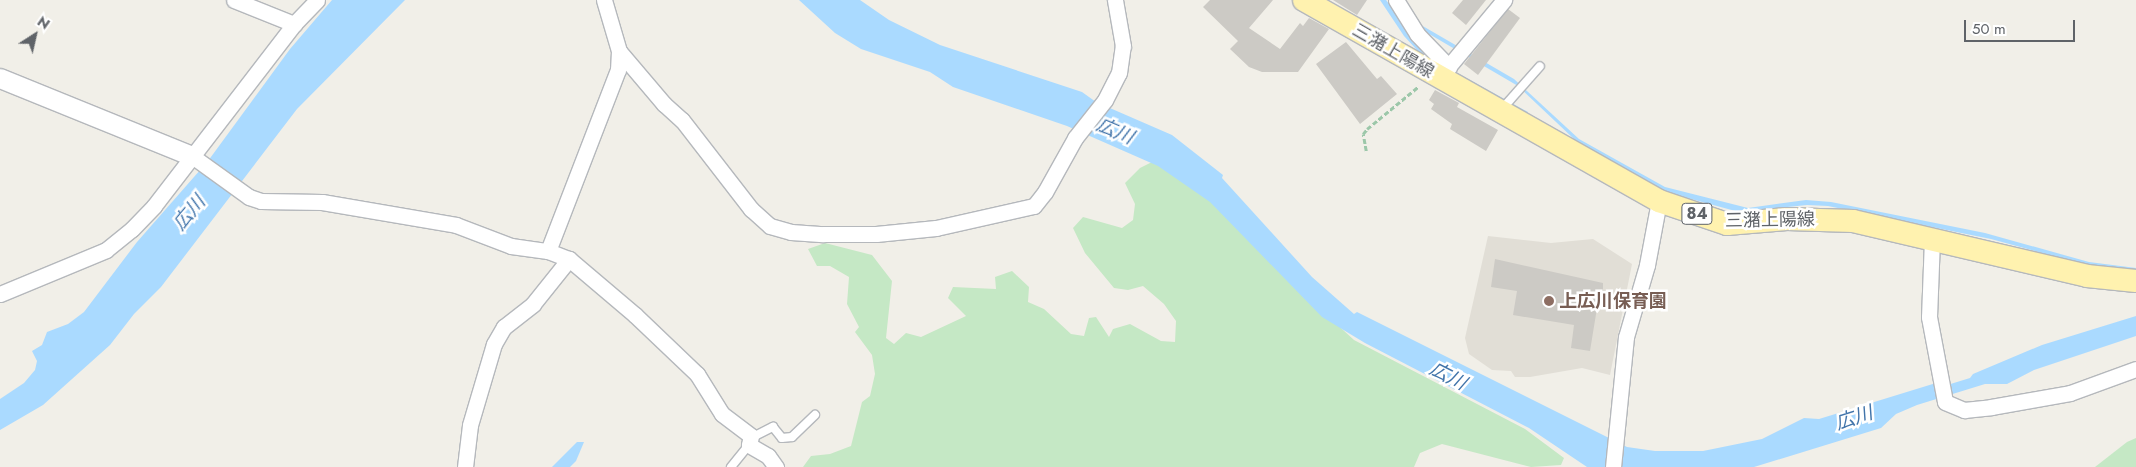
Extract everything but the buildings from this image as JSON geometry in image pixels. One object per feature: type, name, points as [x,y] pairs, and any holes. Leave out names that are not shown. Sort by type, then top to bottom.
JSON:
[{"type":"main road","name":"三潴上陽線","points":[[1304,0],[1505,106],[1659,201],[1727,224],[1818,219],[1853,221],[2087,276],[2136,281]]},
{"type":"street","points":[[234,0],[294,24]]},
{"type":"street","points":[[0,294],[106,250],[154,206],[197,161],[294,24],[317,0]]},
{"type":"street","points":[[548,251],[618,70],[619,51],[604,0]]},
{"type":"street","points":[[619,51],[664,104],[682,120],[751,209],[770,226],[791,232],[876,234],[936,228],[1034,206],[1075,138],[1105,100],[1119,73],[1123,46],[1115,0]]},
{"type":"street","points":[[1396,0],[1441,73],[1463,51],[1504,0]]},
{"type":"street","points":[[0,78],[197,161],[249,197],[261,201],[322,202],[456,225],[511,246],[548,251],[569,259],[635,314],[697,374],[722,414],[751,436],[750,442],[768,456],[776,467]]},
{"type":"street","points":[[1613,467],[1614,439],[1626,337],[1647,265],[1659,201]]},
{"type":"street","points":[[1932,239],[1930,317],[1938,379],[1945,402],[1964,410],[2070,393],[2136,368]]},
{"type":"street","points":[[465,467],[470,425],[494,344],[504,327],[533,304],[569,259]]},
{"type":"lane","points":[[1505,106],[1540,66]]},
{"type":"lane","points":[[731,467],[750,442],[773,427],[782,438],[792,437],[815,415]]},
{"type":"path","points":[[1366,151],[1363,134],[1367,129],[1441,73]]},
{"type":"shaded area","name":"上広川保育園","points":[[1488,236],[1551,243],[1593,239],[1632,264],[1610,375],[1582,368],[1530,377],[1515,377],[1511,371],[1492,370],[1469,354],[1465,338]]},
{"type":"green space","points":[[1160,158],[1279,258],[1307,297],[1354,340],[1525,429],[1564,458],[1561,465],[1531,467],[1442,444],[1420,453],[1414,467],[803,467],[811,456],[830,454],[851,446],[862,402],[870,396],[875,374],[872,355],[855,332],[859,327],[847,304],[849,277],[830,266],[817,266],[808,249],[825,243],[872,255],[892,281],[886,338],[894,344],[906,333],[921,337],[966,316],[948,298],[953,287],[996,289],[995,277],[1012,271],[1029,287],[1028,302],[1044,309],[1071,334],[1084,336],[1089,318],[1096,317],[1109,337],[1113,329],[1130,324],[1161,341],[1175,342],[1176,321],[1164,304],[1143,286],[1128,290],[1114,288],[1085,253],[1073,228],[1083,217],[1122,228],[1133,220],[1135,204],[1125,183],[1140,168]]},
{"type":"green space","points":[[2136,438],[2136,467],[2095,467],[2127,442]]},
{"type":"water","name":"広川","points":[[332,0],[405,0],[297,109],[161,287],[134,314],[110,345],[43,405],[0,430],[0,399],[24,383],[35,370],[37,361],[32,351],[42,345],[47,332],[68,324],[84,312],[137,242],[208,161],[290,49]]},
{"type":"water","name":"広川","points":[[799,0],[860,0],[889,20],[940,45],[1082,92],[1096,102],[1172,135],[1223,175],[1222,178],[1312,277],[1354,314],[1357,312],[1627,447],[1655,451],[1703,451],[1762,439],[1804,418],[1819,419],[1936,383],[1944,386],[1970,378],[1973,374],[2042,345],[2136,316],[2136,336],[2034,370],[2007,384],[1985,384],[1917,405],[1896,414],[1881,428],[1754,467],[1587,467],[1529,428],[1365,343],[1322,317],[1210,202],[1158,166],[1067,126],[953,87],[930,72],[861,49],[835,33]]},
{"type":"water","points":[[1380,0],[1386,0],[1398,15],[1421,25],[1514,79],[1579,139],[1665,187],[1748,208],[1806,200],[1831,202],[1985,233],[2089,262],[2136,268],[2136,273],[2107,271],[1991,239],[1828,206],[1807,205],[1739,212],[1658,190],[1574,139],[1518,86],[1424,31],[1436,61],[1528,112],[1526,116],[1428,62],[1404,36]]},
{"type":"water","points":[[577,442],[584,442],[576,461],[570,467],[552,467]]},
{"type":"place","name":"上広川保育園","points":[[1549,301]]}]
